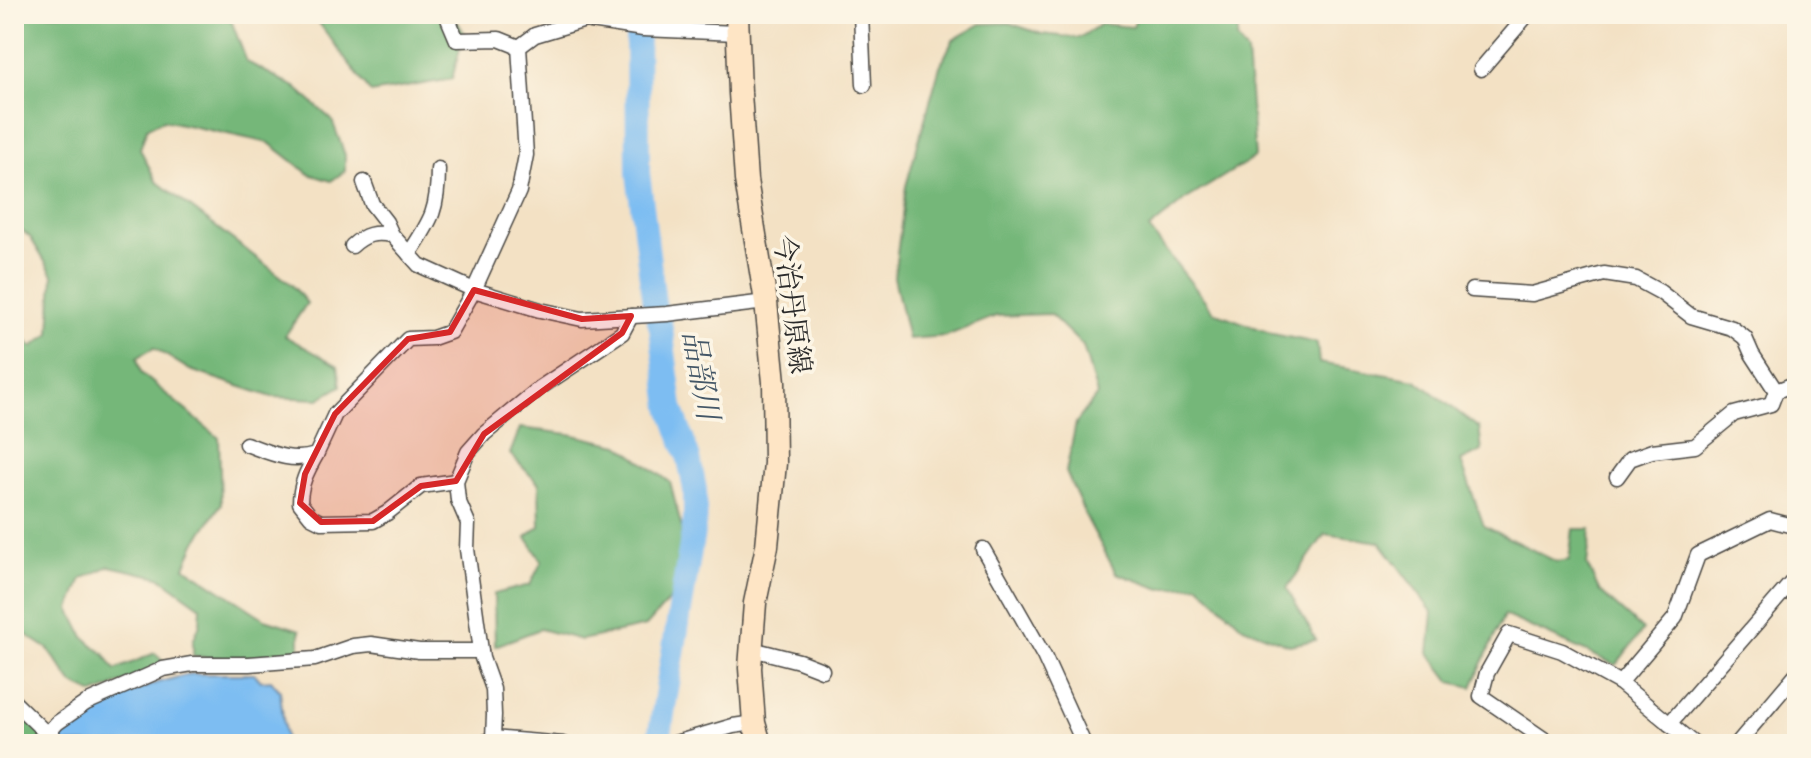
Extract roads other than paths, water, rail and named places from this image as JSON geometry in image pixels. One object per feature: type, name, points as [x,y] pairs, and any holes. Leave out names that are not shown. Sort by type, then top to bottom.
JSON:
[{"type":"main road","name":"今治丹原線","points":[[737,23],[746,180],[766,302],[774,382],[775,463],[767,546],[755,603],[750,668],[757,734]]},
{"type":"street","points":[[446,14],[457,40],[499,39],[519,47]]},
{"type":"street","points":[[861,14],[864,85]]},
{"type":"street","points":[[1481,69],[1528,14]]},
{"type":"street","points":[[519,47],[535,35],[585,20],[643,29],[737,23]]},
{"type":"street","points":[[456,481],[421,486],[373,521],[321,522],[311,517],[300,503],[305,474],[335,414],[408,339],[433,338],[450,332],[474,290],[519,191],[526,155],[519,47]]},
{"type":"street","points":[[409,254],[436,206],[438,169]]},
{"type":"street","points":[[364,182],[372,204],[392,235],[419,265],[474,290],[540,310],[582,319],[667,314],[766,302]]},
{"type":"street","points":[[352,246],[363,236],[378,233],[392,235]]},
{"type":"street","points":[[1472,290],[1532,294],[1604,274],[1636,279],[1660,292],[1691,316],[1732,328],[1745,338],[1776,391]]},
{"type":"street","points":[[563,744],[487,741],[494,715],[493,689],[481,651],[467,549],[468,523],[458,500],[456,481],[468,452],[484,434],[541,387],[622,333],[631,316]]},
{"type":"street","points":[[1617,477],[1630,459],[1652,451],[1695,446],[1734,414],[1771,404],[1776,391],[1797,383]]},
{"type":"street","points":[[246,444],[277,456],[300,460],[316,455]]},
{"type":"street","points":[[1620,683],[1675,618],[1698,555],[1770,520],[1797,527]]},
{"type":"street","points":[[983,549],[1044,656],[1084,744]]},
{"type":"street","points":[[1669,724],[1797,576]]},
{"type":"street","points":[[1551,744],[1481,696],[1487,673],[1509,634],[1562,651],[1620,683],[1694,744]]},
{"type":"street","points":[[14,702],[43,739],[57,723],[86,703],[163,669],[192,664],[315,659],[353,646],[371,644],[419,651],[481,651]]},
{"type":"street","points":[[752,649],[822,670]]},
{"type":"street","points":[[1737,744],[1797,673]]},
{"type":"street","points":[[672,744],[733,726],[757,734]]},
{"type":"water","points":[[190,674],[255,674],[261,681],[271,680],[280,691],[286,744],[54,744],[82,715],[156,683]]},
{"type":"waterway","name":"品部川","points":[[637,14],[638,173],[671,407],[689,459],[695,490],[695,520],[660,732],[655,744]]}]
